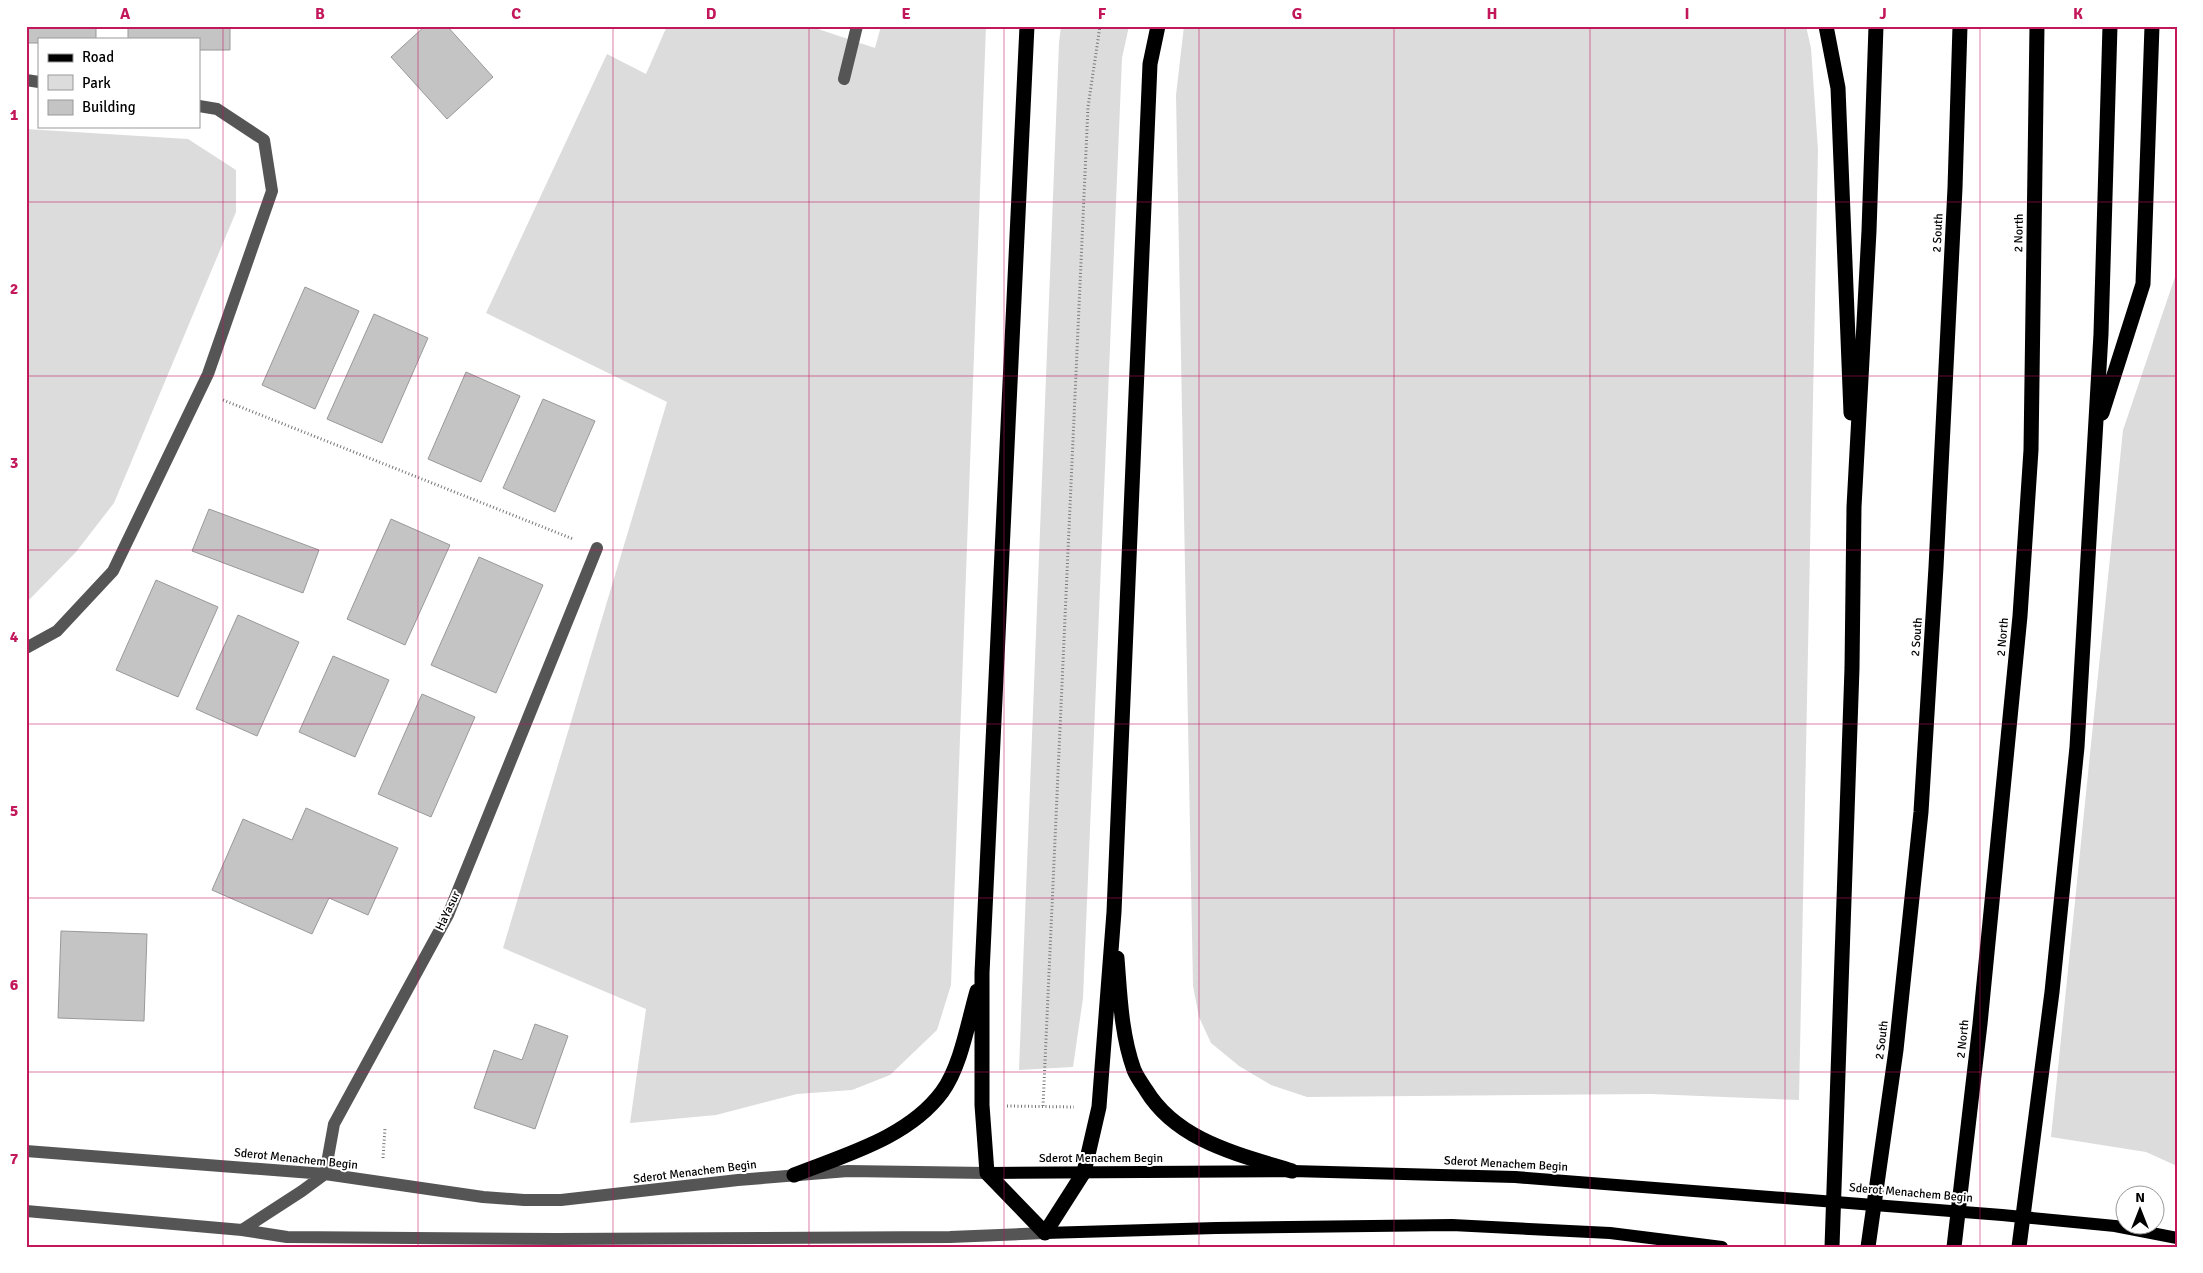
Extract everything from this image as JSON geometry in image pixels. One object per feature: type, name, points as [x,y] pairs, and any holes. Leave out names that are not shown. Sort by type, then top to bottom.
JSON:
[{"type":"highway","points":[[1026,26],[982,973],[982,1105],[987,1173],[1045,1233],[1084,1172],[1099,1107],[1114,912],[1150,64],[1158,26]]},
{"type":"highway","points":[[1826,26],[1838,88],[1854,507]]},
{"type":"highway","points":[[1832,1247],[1852,668],[1854,507],[1869,231],[1876,26]]},
{"type":"highway","name":"2 South","points":[[1868,1247],[1896,1050],[1921,812],[1936,567],[1955,188],[1960,26]]},
{"type":"highway","name":"2 North","points":[[1954,1247],[1980,1024],[2020,616],[2031,450],[2037,26]]},
{"type":"highway","points":[[2019,1247],[2052,992],[2078,746],[2101,334],[2110,26]]},
{"type":"highway","points":[[2095,434],[2143,284],[2152,26]]},
{"type":"highway","points":[[1114,912],[1124,1032],[1134,1072],[1154,1103],[1189,1133],[1212,1144],[1292,1171]]},
{"type":"highway","points":[[794,1175],[869,1145],[898,1130],[930,1106],[943,1091],[957,1060],[982,973]]},
{"type":"main road","name":"Sderot Menachem Begin","points":[[987,1173],[1292,1171],[1515,1177],[1665,1187],[2076,1222],[2115,1226],[2177,1238]]},
{"type":"main road","points":[[1045,1233],[1216,1228],[1452,1225],[1610,1233],[1722,1247]]},
{"type":"street","points":[[844,79],[857,26]]},
{"type":"street","points":[[26,648],[57,631],[113,571],[208,374],[272,191],[264,140],[217,109],[200,106]]},
{"type":"street","name":"HaYasur","points":[[324,1174],[334,1124],[448,916],[597,548]]},
{"type":"street","name":"Sderot Menachem Begin","points":[[26,1151],[324,1174],[483,1197],[560,1200],[794,1175],[893,1171],[987,1173]]},
{"type":"street","points":[[242,1230],[302,1191],[324,1174]]},
{"type":"street","points":[[26,1211],[242,1230],[285,1242],[950,1237],[1045,1233]]},
{"type":"path","points":[[1043,1106],[1088,107],[1100,26]]},
{"type":"path","points":[[200,391],[597,548]]},
{"type":"path","points":[[982,1105],[1099,1107]]},
{"type":"green space","points":[[667,26],[809,26],[875,48],[881,26],[986,26],[951,985],[937,1030],[890,1075],[852,1090],[797,1094],[716,1115],[630,1123],[646,1009],[503,948],[667,402],[486,313],[607,54],[646,74]]},
{"type":"green space","points":[[1061,26],[1129,26],[1122,58],[1083,998],[1073,1067],[1019,1070],[1059,43]]},
{"type":"green space","points":[[1184,26],[1806,26],[1811,48],[1818,150],[1799,1100],[1651,1094],[1307,1097],[1271,1085],[1239,1066],[1211,1043],[1199,1017],[1193,986],[1176,95]]},
{"type":"green space","points":[[26,129],[188,139],[236,170],[236,212],[114,503],[76,552],[26,603]]},
{"type":"green space","points":[[2177,271],[2177,1166],[2146,1152],[2051,1137],[2123,430]]},
{"type":"building","points":[[26,26],[96,26],[96,38],[38,38],[38,43],[26,43]]},
{"type":"building","points":[[128,26],[230,26],[230,50],[200,50],[200,38],[128,38]]},
{"type":"building","points":[[425,26],[447,26],[493,77],[447,119],[391,57]]},
{"type":"building","points":[[305,287],[359,311],[315,409],[262,385]]},
{"type":"building","points":[[374,314],[428,338],[382,443],[327,419]]},
{"type":"building","points":[[466,372],[520,396],[481,482],[428,459]]},
{"type":"building","points":[[543,399],[595,421],[555,512],[503,488]]},
{"type":"building","points":[[209,509],[319,550],[303,593],[192,551]]},
{"type":"building","points":[[391,519],[450,545],[405,645],[347,619]]},
{"type":"building","points":[[479,557],[543,585],[496,693],[431,665]]},
{"type":"building","points":[[156,580],[218,607],[178,697],[116,670]]},
{"type":"building","points":[[238,615],[299,642],[257,736],[196,709]]},
{"type":"building","points":[[333,656],[389,680],[355,757],[299,732]]},
{"type":"building","points":[[422,694],[475,717],[431,817],[378,794]]},
{"type":"building","points":[[306,808],[398,848],[368,915],[329,898],[312,934],[212,890],[243,819],[292,840]]},
{"type":"building","points":[[61,931],[147,934],[144,1021],[58,1018]]},
{"type":"building","points":[[535,1024],[568,1036],[535,1129],[474,1108],[494,1050],[522,1060]]}]
